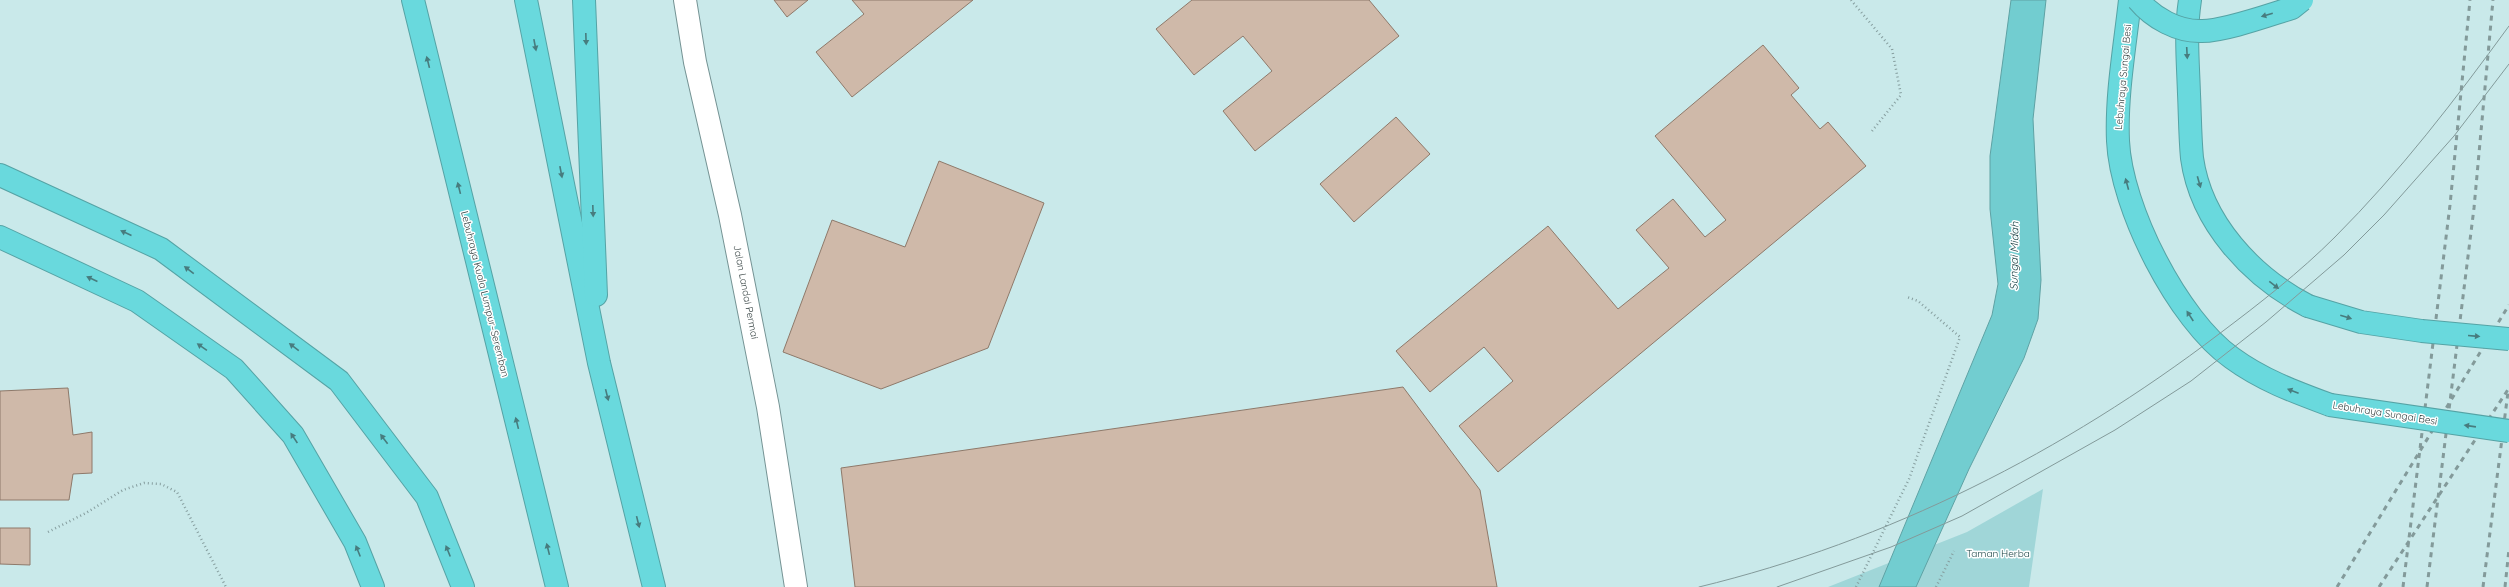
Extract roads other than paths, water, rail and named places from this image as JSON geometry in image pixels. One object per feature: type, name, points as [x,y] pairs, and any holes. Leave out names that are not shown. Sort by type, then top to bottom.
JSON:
[{"type":"highway","name":"Lebuhraya Kuala Lumpur–Seremban","points":[[413,0],[557,587]]},
{"type":"highway","points":[[584,0],[599,363]]},
{"type":"highway","name":"Lebuhraya Sungai Besi","points":[[2130,0],[2119,106],[2118,142],[2126,181],[2138,222],[2163,273],[2194,322],[2231,358],[2273,383],[2330,405],[2509,431]]},
{"type":"highway","points":[[2138,0],[2145,8],[2171,26],[2202,31],[2292,8],[2302,0]]},
{"type":"highway","points":[[2190,0],[2186,27],[2192,159],[2204,200],[2215,222],[2233,247],[2259,273],[2282,291],[2308,306],[2361,322],[2414,330],[2509,339]]},
{"type":"highway","points":[[527,2],[599,363],[654,587]]},
{"type":"highway","points":[[0,176],[161,249],[339,381],[427,497],[463,587]]},
{"type":"highway","points":[[0,237],[137,301],[234,369],[293,435],[355,542],[373,587]]},
{"type":"street","name":"Jalan Landai Permai","points":[[685,0],[695,62],[730,215],[768,406],[796,587]]},
{"type":"water","name":"Sungai Midah","points":[[2011,0],[2046,0],[2033,119],[2041,280],[2038,319],[2024,358],[1969,469],[1916,587],[1879,587],[1992,315],[1998,284],[1990,209],[1990,156]]},
{"type":"tram line","points":[[1699,587],[1770,568],[1839,545],[1906,518],[1972,488],[2036,454],[2099,417],[2160,377],[2264,299],[2308,263],[2335,237],[2382,187],[2426,135],[2509,26]]},
{"type":"tram line","points":[[1777,587],[1891,547],[1962,516],[2115,430],[2191,381],[2266,322],[2344,255],[2384,215],[2454,136],[2509,64]]},
{"type":"railway","points":[[2403,587],[2450,205],[2470,0]]},
{"type":"railway","points":[[2427,587],[2474,208],[2493,0]]},
{"type":"railway","points":[[2337,587],[2509,305]]},
{"type":"railway","points":[[2379,587],[2509,388]]},
{"type":"railway","points":[[2483,587],[2508,392]]},
{"type":"railway","points":[[2505,587],[2509,549]]},
{"type":"park label","name":"Taman Herba","points":[[1998,553]]}]
